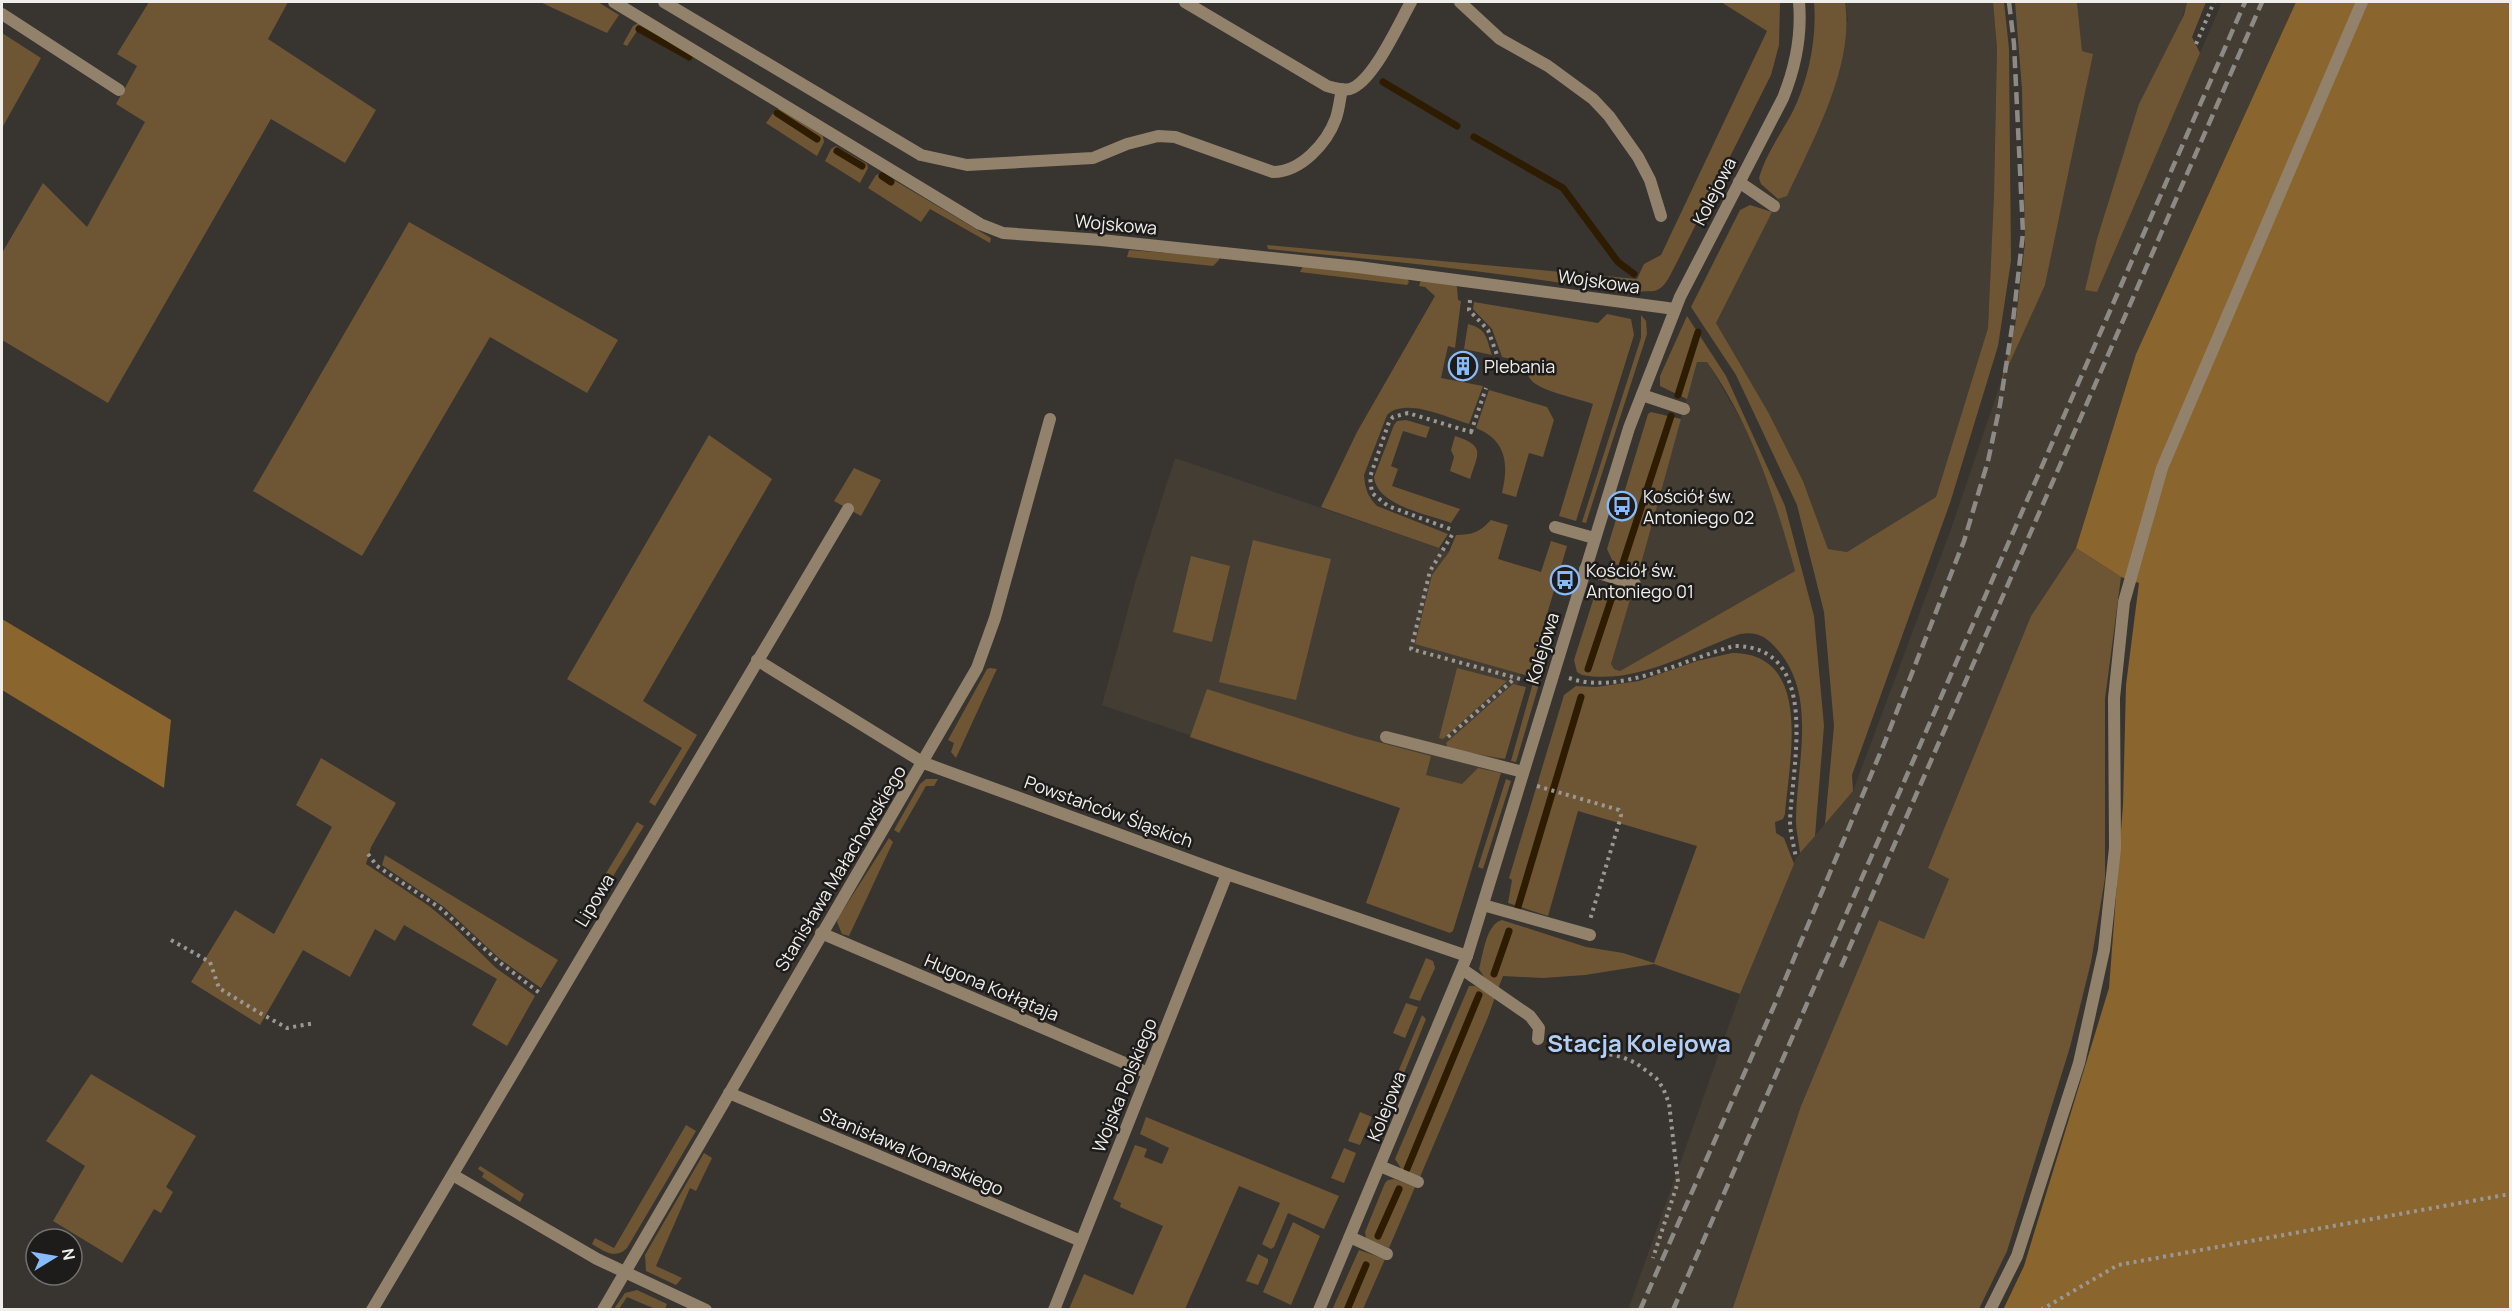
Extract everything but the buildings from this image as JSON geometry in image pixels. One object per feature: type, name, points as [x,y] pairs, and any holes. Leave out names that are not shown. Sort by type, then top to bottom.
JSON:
[{"type":"street","name":"Wojskowa","points":[[614,2],[980,224],[1003,233],[1101,240],[1358,267],[1675,309]]},
{"type":"street","points":[[664,2],[921,155],[967,165],[1093,158],[1127,144],[1158,136],[1175,137],[1273,172],[1285,172],[1301,163],[1323,142],[1335,119],[1342,89]]},
{"type":"street","points":[[1185,2],[1327,86],[1347,90],[1358,86],[1371,70],[1411,2]]},
{"type":"street","points":[[1460,2],[1500,39],[1548,66],[1593,99],[1609,116],[1642,164],[1650,180],[1661,216]]},
{"type":"street","name":"Kolejowa","points":[[1319,1310],[1467,956],[1594,538],[1642,395],[1675,309],[1783,98],[1791,78],[1800,39],[1799,2]]},
{"type":"street","points":[[1990,1310],[2017,1256],[2079,1064],[2104,951],[2115,848],[2114,698],[2124,602],[2130,579],[2162,468],[2362,2]]},
{"type":"street","points":[[2,14],[119,90]]},
{"type":"street","points":[[1739,182],[1774,206]]},
{"type":"street","points":[[1642,395],[1684,409]]},
{"type":"street","name":"Stanisława Małachowskiego","points":[[603,1310],[821,933],[924,763],[977,668],[995,618],[1050,419]]},
{"type":"street","name":"Lipowa","points":[[372,1310],[848,509]]},
{"type":"street","points":[[1555,526],[1594,538]]},
{"type":"street","points":[[1585,569],[1635,584]]},
{"type":"street","name":"Powstańców Śląskich","points":[[757,660],[924,763],[1227,874],[1467,956]]},
{"type":"street","points":[[1386,737],[1523,772]]},
{"type":"street","name":"Wojska Polskiego","points":[[1054,1310],[1227,874]]},
{"type":"street","points":[[1483,905],[1588,935]]},
{"type":"street","name":"Hugona Kołłątaja","points":[[821,933],[1148,1073]]},
{"type":"street","points":[[1462,969],[1530,1016],[1538,1033]]},
{"type":"street","name":"Stanisława Konarskiego","points":[[729,1093],[1081,1241]]},
{"type":"street","points":[[1380,1166],[1418,1182]]},
{"type":"street","points":[[453,1175],[624,1273],[706,1310]]},
{"type":"street","points":[[1350,1237],[1387,1254]]},
{"type":"path","points":[[2196,44],[2214,2]]},
{"type":"path","points":[[1469,302],[1469,310],[1488,330],[1497,355]]},
{"type":"path","points":[[1450,529],[1400,511],[1380,501],[1372,493],[1370,477],[1389,422],[1393,417],[1408,413],[1472,432],[1486,388]]},
{"type":"path","points":[[1452,535],[1430,571],[1411,650],[1531,682]]},
{"type":"path","points":[[1554,672],[1576,680],[1596,683],[1630,679],[1734,645],[1748,646],[1770,654],[1779,663],[1792,687],[1797,727],[1790,824],[1796,858]]},
{"type":"path","points":[[1441,744],[1515,678]]},
{"type":"path","points":[[1537,786],[1620,812],[1619,823],[1588,935]]},
{"type":"path","points":[[368,854],[377,866],[440,908],[499,962],[554,1003]]},
{"type":"path","points":[[171,940],[210,962],[219,988],[258,1012],[287,1028],[315,1023]]},
{"type":"path","points":[[1538,1033],[1636,1063],[1652,1074],[1663,1088],[1669,1103],[1678,1182],[1653,1258]]},
{"type":"path","points":[[2041,1310],[2118,1265],[2511,1194]]},
{"type":"shaded area","points":[[149,2],[288,2],[268,39],[376,110],[345,163],[271,119],[108,403],[2,340],[2,253],[43,183],[87,227],[145,122],[116,104],[137,66],[117,54]]},
{"type":"shaded area","points":[[540,2],[598,2],[619,15],[607,33]]},
{"type":"shaded area","points":[[1721,2],[1780,2],[1779,45],[1771,75],[1674,268],[1659,289],[1635,295],[1498,274],[1268,249],[1267,245],[1637,279],[1644,264],[1661,255],[1767,31]]},
{"type":"shaded area","points":[[1814,2],[1845,2],[1844,51],[1830,102],[1819,127],[1787,196],[1778,199],[1761,184],[1759,178],[1799,98],[1811,58]]},
{"type":"shaded area","points":[[1845,2],[1993,2],[1997,48],[1988,328],[1936,497],[1847,552],[1828,549],[1803,481],[1716,323],[1778,199],[1787,196],[1848,20]]},
{"type":"shaded area","points":[[1993,2],[2004,2],[2009,49],[2011,261],[1998,346],[1950,503],[1852,775],[1853,791],[1825,824],[1834,726],[1824,612],[1797,505],[1736,375],[1691,307],[1740,210],[1750,205],[1772,212],[1716,323],[1768,412],[1803,481],[1828,549],[1847,552],[1936,497],[1988,328],[1997,48]]},
{"type":"shaded area","points":[[2015,2],[2077,2],[2082,51],[2093,54],[2045,285],[2001,382],[2015,327],[2025,243],[2022,89]]},
{"type":"shaded area","points":[[2077,2],[2187,2],[2097,292],[2222,2],[2296,2],[2136,354],[2076,548],[2031,616],[1928,868],[1949,879],[1924,939],[1880,920],[1801,1106],[1732,1309],[1628,1310],[1740,994],[1796,858],[1853,791],[1951,529],[2001,382],[2045,285],[2092,54],[2082,51]]},
{"type":"shaded area","points":[[2187,2],[2206,2],[2192,37],[2200,53],[2097,292],[2085,290],[2097,239],[2139,104],[2184,15]]},
{"type":"shaded area","points":[[2296,2],[2510,2],[2510,1309],[2003,1310],[2024,1266],[2109,988],[2123,805],[2126,685],[2139,583],[2121,577],[2076,548],[2136,354]]},
{"type":"shaded area","points":[[638,23],[687,54],[688,60],[637,31],[627,46],[623,44],[633,26]]},
{"type":"shaded area","points":[[2,33],[41,58],[2,128]]},
{"type":"shaded area","points":[[776,109],[781,109],[823,136],[824,142],[817,156],[766,123]]},
{"type":"shaded area","points":[[836,146],[867,164],[868,168],[860,183],[825,161],[831,149]]},
{"type":"shaded area","points":[[882,173],[991,238],[990,243],[930,209],[921,222],[868,188],[876,175]]},
{"type":"shaded area","points":[[409,222],[618,340],[587,393],[490,337],[362,556],[253,491]]},
{"type":"shaded area","points":[[1129,250],[1219,257],[1219,260],[1213,266],[1127,257]]},
{"type":"shaded area","points":[[1303,266],[1407,278],[1409,282],[1407,285],[1300,272]]},
{"type":"shaded area","points":[[1421,280],[1452,281],[1457,287],[1458,300],[1461,301],[1455,348],[1448,346],[1441,378],[1483,386],[1469,424],[1415,408],[1395,410],[1387,415],[1364,475],[1368,492],[1377,506],[1448,534],[1439,548],[1321,507],[1357,432],[1435,296],[1425,287],[1419,286]]},
{"type":"shaded area","points":[[1474,302],[1598,323],[1607,314],[1631,319],[1634,335],[1576,521],[1559,516],[1593,404],[1543,388],[1531,380],[1525,362],[1502,357],[1492,329],[1473,309]]},
{"type":"shaded area","points":[[1641,315],[1646,321],[1647,334],[1586,523],[1582,522],[1641,338]]},
{"type":"shaded area","points":[[1687,316],[1726,376],[1785,506],[1814,616],[1824,726],[1815,836],[1800,853],[1796,821],[1801,754],[1801,708],[1797,687],[1789,667],[1768,640],[1756,634],[1740,634],[1662,665],[1622,675],[1602,677],[1582,675],[1577,672],[1574,660],[1596,591],[1608,589],[1631,596],[1611,664],[1614,669],[1620,671],[1795,571],[1760,462],[1723,386],[1707,362],[1697,362],[1687,399],[1660,386],[1660,376]]},
{"type":"shaded area","points":[[1468,324],[1482,331],[1492,355],[1464,349]]},
{"type":"shaded area","points":[[1707,361],[1750,436],[1779,513],[1795,571],[1620,671],[1614,669],[1611,664],[1697,362]]},
{"type":"shaded area","points":[[1489,390],[1547,407],[1554,420],[1543,457],[1529,453],[1516,497],[1502,493],[1505,462],[1499,446],[1494,439],[1476,428]]},
{"type":"shaded area","points":[[1651,412],[1681,419],[1639,571],[1614,564],[1607,549],[1648,414]]},
{"type":"shaded area","points":[[1406,420],[1430,427],[1426,438],[1403,431],[1391,466],[1398,469],[1392,486],[1460,509],[1451,523],[1405,508],[1384,495],[1377,487],[1374,477],[1394,425],[1397,421]]},
{"type":"shaded area","points":[[709,435],[772,479],[643,701],[697,735],[655,806],[649,802],[682,748],[567,679]]},
{"type":"shaded area","points":[[1455,436],[1471,443],[1477,451],[1470,479],[1450,471],[1454,457],[1451,450]]},
{"type":"shaded area","points":[[1175,458],[1547,585],[1519,680],[1497,772],[1366,903],[1400,808],[1102,705],[1136,580]]},
{"type":"shaded area","points":[[854,468],[881,480],[861,516],[834,501]]},
{"type":"shaded area","points":[[1491,520],[1508,525],[1498,559],[1541,572],[1551,541],[1567,546],[1529,676],[1415,644],[1432,575],[1449,552],[1456,535],[1475,532]]},
{"type":"shaded area","points":[[1253,540],[1331,559],[1296,700],[1219,682]]},
{"type":"shaded area","points":[[2076,548],[2121,577],[2105,699],[2105,878],[2091,962],[2070,1047],[2007,1251],[1979,1309],[1732,1310],[1801,1106],[1879,920],[1924,939],[1949,879],[1928,868],[2031,616]]},
{"type":"shaded area","points":[[1191,556],[1230,566],[1212,642],[1173,632]]},
{"type":"shaded area","points":[[2,619],[171,720],[164,788],[2,690]]},
{"type":"shaded area","points":[[1550,622],[1554,624],[1553,637],[1516,762],[1511,761]]},
{"type":"shaded area","points":[[1732,653],[1758,658],[1775,671],[1786,690],[1791,713],[1792,739],[1785,814],[1783,819],[1775,822],[1776,833],[1784,838],[1794,864],[1740,994],[1654,964],[1585,975],[1543,978],[1503,976],[1498,989],[1484,977],[1479,969],[1492,927],[1502,920],[1586,947],[1623,953],[1654,963],[1697,846],[1578,811],[1548,916],[1508,903],[1512,880],[1509,878],[1564,695],[1576,686],[1596,687],[1639,681],[1697,661]]},
{"type":"shaded area","points":[[1457,668],[1507,681],[1443,739],[1439,738]]},
{"type":"shaded area","points":[[987,669],[997,669],[956,758],[951,752],[954,743],[948,740]]},
{"type":"shaded area","points":[[1513,684],[1526,687],[1505,759],[1448,749],[1446,743]]},
{"type":"shaded area","points":[[1207,689],[1355,736],[1431,756],[1426,775],[1462,784],[1478,768],[1501,773],[1453,931],[1450,933],[1366,903],[1400,808],[1190,737]]},
{"type":"shaded area","points":[[321,758],[396,803],[371,847],[366,864],[429,906],[496,968],[535,996],[507,1046],[472,1025],[497,979],[404,925],[395,941],[375,929],[350,977],[303,950],[260,1025],[191,982],[235,910],[274,934],[332,827],[296,805]]},
{"type":"shaded area","points":[[926,779],[938,779],[934,786],[926,786],[899,833],[894,830],[920,784]]},
{"type":"shaded area","points":[[1506,779],[1511,781],[1483,869],[1478,867]]},
{"type":"shaded area","points":[[637,822],[644,826],[612,878],[605,875]]},
{"type":"shaded area","points":[[889,838],[893,842],[849,936],[842,934],[837,922],[838,918]]},
{"type":"shaded area","points":[[385,855],[558,960],[541,988],[500,959],[444,907],[382,865]]},
{"type":"shaded area","points":[[1426,958],[1433,961],[1435,968],[1420,1001],[1409,998]]},
{"type":"shaded area","points":[[1469,986],[1475,986],[1495,997],[1420,1177],[1404,1173],[1395,1159]]},
{"type":"shaded area","points":[[1406,1003],[1418,1007],[1405,1038],[1393,1033]]},
{"type":"shaded area","points":[[1422,1015],[1426,1019],[1390,1108],[1382,1110]]},
{"type":"shaded area","points":[[91,1074],[196,1136],[166,1187],[173,1192],[161,1213],[154,1209],[122,1263],[84,1240],[84,1227],[63,1227],[53,1221],[85,1166],[46,1141]]},
{"type":"shaded area","points":[[1360,1112],[1372,1117],[1360,1145],[1348,1141]]},
{"type":"shaded area","points":[[1146,1117],[1339,1196],[1324,1229],[1288,1213],[1274,1247],[1271,1249],[1262,1244],[1280,1203],[1239,1186],[1185,1309],[1069,1309],[1084,1274],[1133,1295],[1163,1226],[1120,1207],[1121,1203],[1113,1199],[1135,1145],[1147,1149],[1144,1157],[1162,1164],[1169,1148],[1140,1134]]},
{"type":"shaded area","points":[[686,1125],[696,1131],[627,1248],[623,1252],[614,1254],[605,1252],[592,1244],[595,1238],[614,1248]]},
{"type":"shaded area","points":[[1344,1148],[1356,1153],[1344,1183],[1331,1178]]},
{"type":"shaded area","points":[[704,1153],[712,1158],[696,1191],[690,1188],[656,1266],[682,1278],[676,1285],[646,1271],[645,1255]]},
{"type":"shaded area","points":[[480,1166],[524,1194],[520,1202],[482,1177],[484,1173],[478,1169]]},
{"type":"shaded area","points":[[1394,1179],[1415,1187],[1389,1248],[1366,1238],[1365,1232],[1385,1183]]},
{"type":"shaded area","points":[[1293,1222],[1320,1236],[1291,1305],[1263,1292]]},
{"type":"shaded area","points":[[1359,1250],[1385,1259],[1363,1309],[1332,1310]]},
{"type":"shaded area","points":[[1258,1254],[1268,1259],[1268,1262],[1258,1285],[1246,1281]]},
{"type":"shaded area","points":[[637,1290],[667,1304],[665,1309],[655,1309],[627,1297],[619,1309],[614,1309],[625,1293]]},
{"type":"waterway","points":[[639,29],[689,57]]},
{"type":"waterway","points":[[1383,82],[1457,126]]},
{"type":"waterway","points":[[777,113],[817,139]]},
{"type":"waterway","points":[[1474,137],[1563,188],[1618,262],[1634,274]]},
{"type":"waterway","points":[[837,151],[862,166]]},
{"type":"waterway","points":[[882,176],[891,182]]},
{"type":"waterway","points":[[1678,395],[1698,332]]},
{"type":"waterway","points":[[1622,566],[1671,416]]},
{"type":"waterway","points":[[1588,669],[1614,591]]},
{"type":"waterway","points":[[1518,907],[1581,697]]},
{"type":"waterway","points":[[1494,974],[1509,931]]},
{"type":"waterway","points":[[1407,1169],[1479,995]]},
{"type":"waterway","points":[[1378,1236],[1399,1189]]},
{"type":"waterway","points":[[1347,1310],[1366,1265]]},
{"type":"railway","points":[[1640,1310],[1774,1006],[1884,744],[1964,541],[1988,461],[2000,405],[2013,321],[2023,233],[2014,44],[2009,2]]},
{"type":"railway","points":[[1673,1310],[2245,2]]},
{"type":"railway","points":[[1841,967],[2262,2]]},
{"type":"place","name":"Plebania","points":[[1463,366]]},
{"type":"place","name":"Kościół św. Antoniego 02","points":[[1622,506]]},
{"type":"place","name":"Kościół św. Antoniego 01","points":[[1565,580]]},
{"type":"district","name":"Stacja Kolejowa","points":[[1639,1042]]}]
